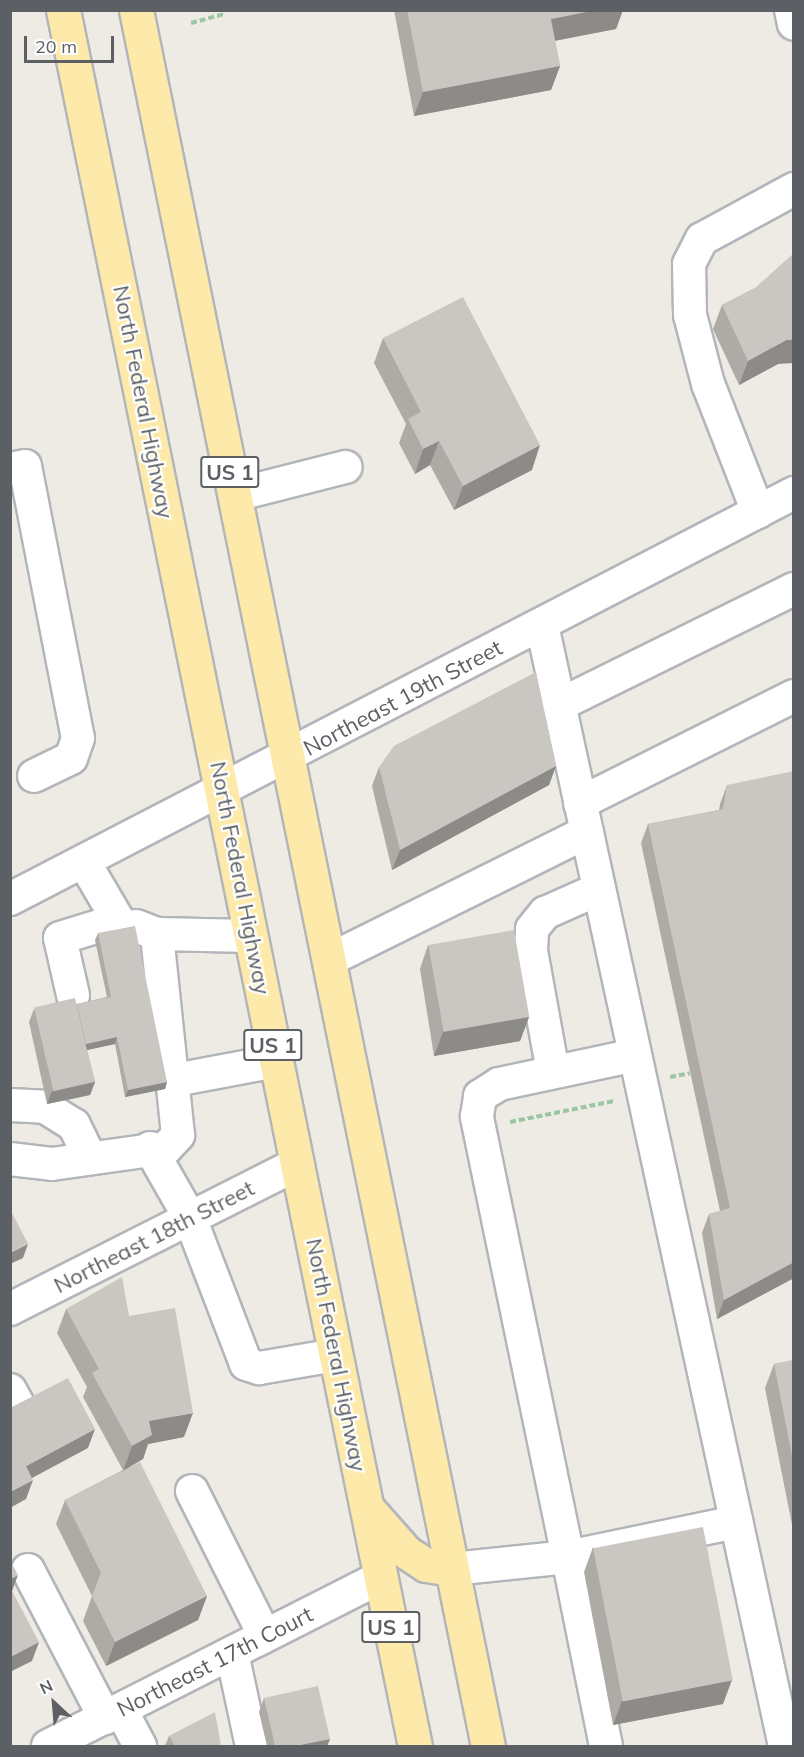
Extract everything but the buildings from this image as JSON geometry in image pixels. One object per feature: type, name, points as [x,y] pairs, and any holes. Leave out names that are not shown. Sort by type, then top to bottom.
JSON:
[{"type":"main road","name":"North Federal Highway","points":[[63,10],[415,1746]]},
{"type":"main road","name":"US 1","points":[[136,10],[488,1746]]},
{"type":"main road","points":[[367,1508],[406,1552],[426,1565],[452,1569]]},
{"type":"street","points":[[791,10],[794,24]]},
{"type":"street","points":[[758,512],[708,384],[690,315],[689,264],[702,239],[794,189]]},
{"type":"street","points":[[10,470],[25,466],[78,738],[71,758],[34,776]]},
{"type":"street","points":[[235,495],[346,467]]},
{"type":"street","name":"Northeast 19th Street","points":[[10,899],[289,758],[794,494]]},
{"type":"street","points":[[559,705],[794,589]]},
{"type":"street","points":[[542,625],[785,1746]]},
{"type":"street","points":[[329,960],[583,818],[794,696]]},
{"type":"street","points":[[84,862],[118,920]]},
{"type":"street","points":[[553,1072],[531,951],[532,929],[545,913],[599,889]]},
{"type":"street","points":[[73,995],[60,938],[118,920],[157,934],[251,936]]},
{"type":"street","points":[[10,1159],[52,1164],[150,1148],[166,1148],[178,1135],[175,1080],[157,934]]},
{"type":"street","points":[[606,1746],[479,1128],[480,1096],[499,1084],[635,1055]]},
{"type":"street","points":[[175,1080],[276,1061]]},
{"type":"street","points":[[10,1105],[45,1107],[74,1125],[90,1158]]},
{"type":"street","points":[[150,1148],[190,1218],[246,1364],[259,1368],[336,1355]]},
{"type":"street","name":"Northeast 18th Street","points":[[10,1309],[297,1164]]},
{"type":"street","points":[[192,1491],[265,1636]]},
{"type":"street","points":[[452,1569],[568,1557],[736,1521]]},
{"type":"street","points":[[28,1570],[113,1714],[140,1746]]},
{"type":"street","name":"Northeast 17th Court","points":[[48,1746],[381,1577]]},
{"type":"street","points":[[232,1653],[252,1746]]},
{"type":"path","points":[[191,23],[225,14]]},
{"type":"path","points":[[479,1128],[623,1099],[664,1078],[690,1073]]}]
